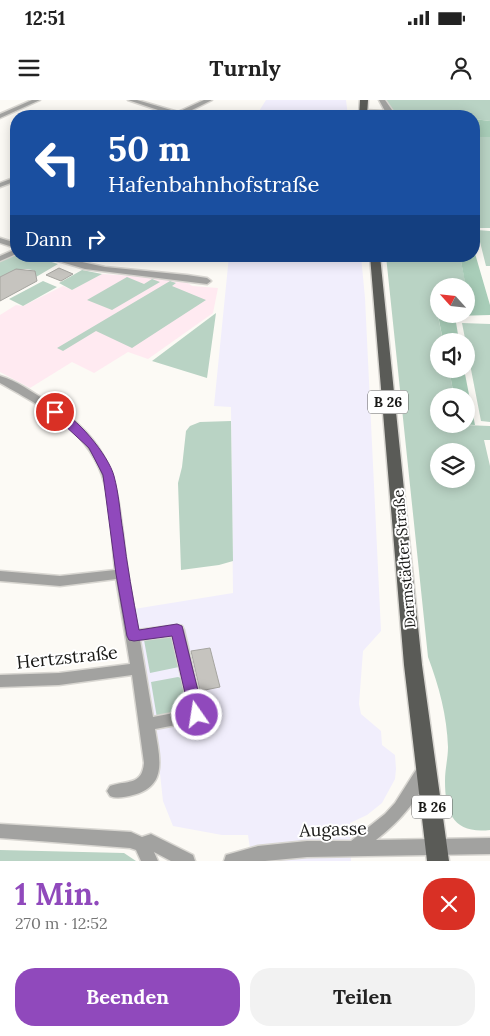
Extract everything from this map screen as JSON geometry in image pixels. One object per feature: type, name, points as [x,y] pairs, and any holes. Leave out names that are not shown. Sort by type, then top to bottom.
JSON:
[{"type":"main road","name":"Darmstädter Straße","points":[[376,262],[413,665],[437,855]]},
{"type":"street","points":[[14,110],[37,100]]},
{"type":"street","points":[[131,100],[161,110]]},
{"type":"street","points":[[190,110],[209,100]]},
{"type":"street","points":[[382,100],[390,110]]},
{"type":"street","points":[[69,262],[97,269],[207,281]]},
{"type":"street","points":[[0,379],[64,418],[93,446],[102,459],[109,475],[114,500],[122,574],[134,636],[152,763],[150,778],[147,782],[115,791]]},
{"type":"street","points":[[0,576],[60,581],[122,574]]},
{"type":"street","points":[[134,636],[177,630],[197,715],[147,724]]},
{"type":"street","name":"Hertzstraße","points":[[0,681],[60,679],[138,668]]},
{"type":"street","points":[[348,848],[391,819],[401,808],[426,766]]},
{"type":"street","points":[[0,831],[131,840],[142,845],[150,861]]},
{"type":"street","points":[[142,845],[151,842],[186,861]]},
{"type":"street","name":"Augasse","points":[[232,861],[258,854],[348,848],[437,855],[490,846]]},
{"type":"shaded area","points":[[266,100],[346,100],[347,110],[260,110]]},
{"type":"shaded area","points":[[228,262],[362,262],[365,298],[381,631],[363,651],[359,704],[361,714],[381,731],[382,745],[395,755],[396,769],[395,779],[382,803],[367,815],[350,823],[351,861],[252,861],[248,835],[222,835],[173,826],[163,801],[152,701],[134,609],[233,593],[231,407],[214,406]]},
{"type":"shaded area","points":[[102,274],[182,279],[192,286],[218,288],[213,313],[148,359],[128,352],[94,373],[72,362],[30,388],[0,372],[0,315],[16,305],[23,306],[63,286],[72,290]]},
{"type":"green space","points":[[385,100],[490,100],[490,121],[480,120],[480,110],[392,110]]},
{"type":"green space","points":[[480,120],[490,121],[490,137],[480,137]]},
{"type":"green space","points":[[480,137],[490,137],[490,228],[480,228]]},
{"type":"green space","points":[[480,230],[490,231],[490,266],[486,266],[480,242]]},
{"type":"green space","points":[[10,256],[10,262],[52,262],[58,264],[36,277],[34,275],[35,271],[21,269],[0,277],[0,262]]},
{"type":"green space","points":[[387,262],[461,262],[464,278],[430,278],[430,323],[439,323],[441,333],[430,333],[430,378],[451,378],[453,388],[430,388],[430,433],[475,433],[475,425],[490,426],[490,440],[484,440],[490,466],[490,830],[468,829],[460,825],[450,812],[445,793],[448,747],[439,690],[428,657]]},
{"type":"green space","points":[[461,262],[477,262],[490,305],[490,315],[475,315],[475,278],[464,278]]},
{"type":"green space","points":[[82,270],[102,274],[72,290],[59,283]]},
{"type":"green space","points":[[127,277],[144,284],[152,279],[160,282],[112,310],[87,300]]},
{"type":"green space","points":[[43,281],[57,287],[23,306],[9,299]]},
{"type":"green space","points":[[170,281],[176,283],[172,286],[206,300],[132,348],[96,331],[63,351],[57,348]]},
{"type":"green space","points":[[216,313],[207,378],[152,361]]},
{"type":"green space","points":[[440,323],[456,323],[458,333],[441,333]]},
{"type":"green space","points":[[462,323],[490,324],[490,422],[481,421],[473,378],[475,378],[475,333],[464,333]]},
{"type":"green space","points":[[451,378],[466,378],[468,388],[453,388]]},
{"type":"green space","points":[[231,421],[233,561],[219,565],[181,570],[178,483],[182,467],[186,431],[190,426],[200,422]]},
{"type":"green space","points":[[172,636],[179,667],[150,673],[144,640]]},
{"type":"green space","points":[[181,678],[187,711],[157,718],[151,682]]},
{"type":"green space","points":[[0,850],[124,853],[136,861],[0,861]]},
{"type":"building","points":[[59,268],[73,274],[61,281],[46,275]]},
{"type":"building","points":[[16,269],[35,271],[37,281],[0,301],[0,277]]},
{"type":"building","points":[[210,648],[220,687],[200,691],[191,651]]},
{"type":"route","points":[[55,412],[80,432],[93,446],[102,459],[109,475],[114,500],[122,574],[134,636],[177,630],[197,715]]}]
